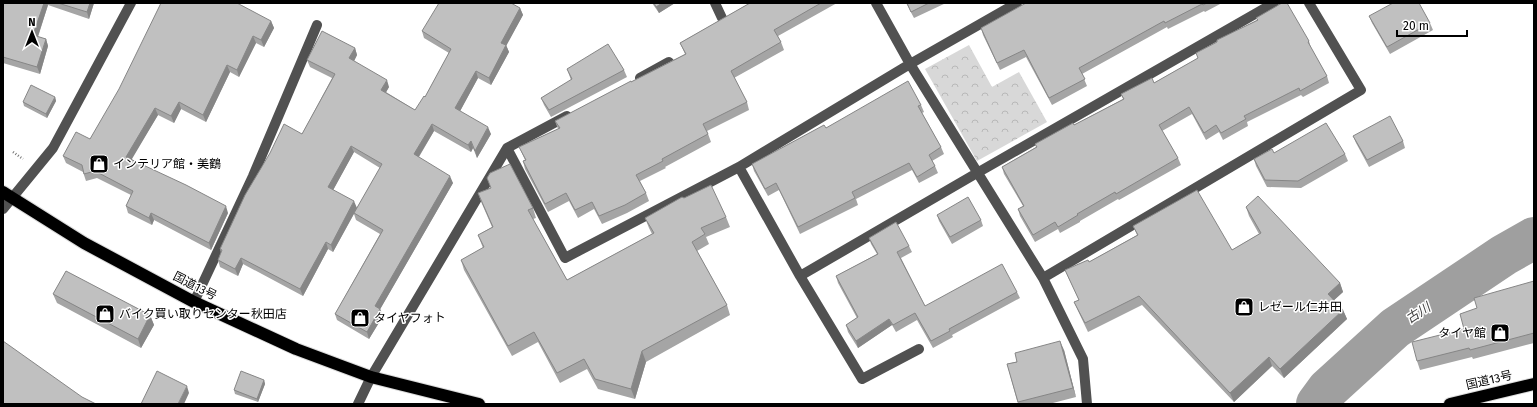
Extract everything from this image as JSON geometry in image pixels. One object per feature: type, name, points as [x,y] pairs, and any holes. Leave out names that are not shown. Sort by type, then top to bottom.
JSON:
[{"type":"highway","name":"国道13号","points":[[7,195],[84,243],[194,302],[296,350],[371,377],[479,404]]},
{"type":"highway","name":"国道13号","points":[[1450,404],[1534,384]]},
{"type":"street","points":[[3,208],[7,195],[53,148],[131,3]]},
{"type":"street","points":[[715,3],[722,18]]},
{"type":"street","points":[[876,3],[910,64],[1043,278],[1083,359],[1087,404]]},
{"type":"street","points":[[507,148],[565,258],[740,167],[910,64],[1017,3]]},
{"type":"street","points":[[800,276],[1274,3]]},
{"type":"street","points":[[1043,278],[1361,90],[1309,3]]},
{"type":"street","points":[[194,302],[252,176],[317,25]]},
{"type":"street","points":[[634,81],[669,62]]},
{"type":"street","points":[[358,404],[371,377],[507,148],[578,111]]},
{"type":"street","points":[[740,167],[800,276],[862,379],[919,349]]},
{"type":"green space","points":[[969,45],[992,87],[1019,72],[1047,122],[977,161],[925,69]]},
{"type":"building","points":[[3,3],[44,3],[33,35],[46,39],[37,67],[3,57]]},
{"type":"building","points":[[58,3],[90,3],[87,12]]},
{"type":"building","points":[[161,3],[237,3],[271,21],[261,40],[253,36],[237,70],[227,65],[203,115],[179,102],[171,116],[155,108],[126,157],[186,185],[226,206],[209,243],[151,213],[149,218],[126,206],[133,191],[95,171],[84,174],[82,165],[63,156],[76,132],[90,139],[119,89]]},
{"type":"building","points":[[439,3],[511,3],[520,8],[501,43],[506,45],[489,78],[476,71],[455,108],[488,127],[475,151],[471,141],[468,145],[432,124],[414,154],[450,176],[375,306],[380,309],[367,332],[335,314],[383,230],[354,213],[382,164],[351,146],[328,187],[354,201],[331,245],[326,242],[300,289],[241,258],[235,269],[218,260],[222,250],[220,249],[245,195],[270,153],[284,124],[302,134],[335,74],[307,60],[322,31],[355,48],[349,58],[387,80],[381,90],[415,110],[424,96],[425,97],[451,49],[422,31]]},
{"type":"building","points":[[654,3],[662,3],[656,7]]},
{"type":"building","points":[[750,3],[821,3],[774,30],[781,42],[731,71],[747,102],[703,124],[708,134],[636,175],[646,193],[625,205],[599,216],[592,202],[575,210],[566,193],[545,204],[523,161],[526,160],[519,147],[560,128],[555,121],[686,54],[680,43]]},
{"type":"building","points":[[907,3],[929,3],[911,12]]},
{"type":"building","points":[[1026,3],[1207,3],[1202,4],[1165,23],[1164,21],[1079,68],[1085,79],[1049,98],[1024,50],[997,63],[981,28]]},
{"type":"building","points":[[1282,3],[1287,3],[1327,76],[1300,91],[1299,88],[1244,116],[1246,119],[1221,133],[1216,125],[1204,133],[1189,107],[1159,125],[1178,158],[1116,194],[1115,192],[1058,227],[1055,222],[1033,235],[1018,209],[1024,206],[1002,167],[1037,147],[1035,144],[1073,123],[1074,125],[1124,99],[1121,94],[1152,78],[1154,83],[1198,58],[1196,53],[1217,42],[1217,40],[1258,20],[1256,18]]},
{"type":"building","points":[[1393,3],[1419,3],[1430,23],[1387,47],[1369,16]]},
{"type":"building","points":[[608,44],[624,70],[549,110],[541,98],[572,79],[567,69]]},
{"type":"building","points":[[908,81],[921,105],[918,106],[941,147],[929,155],[935,166],[917,177],[909,163],[852,192],[855,198],[798,227],[776,183],[765,189],[752,164],[824,125],[826,128]]},
{"type":"building","points":[[31,85],[55,97],[46,114],[23,102]]},
{"type":"building","points":[[1390,116],[1403,141],[1367,160],[1353,136]]},
{"type":"building","points":[[1326,123],[1345,154],[1298,181],[1265,180],[1254,159],[1272,149],[1274,153]]},
{"type":"building","points":[[510,164],[533,208],[528,210],[567,280],[654,233],[645,218],[682,197],[684,198],[711,185],[726,217],[701,228],[705,234],[692,242],[727,305],[642,351],[631,389],[595,379],[584,359],[557,373],[534,332],[508,346],[461,260],[484,247],[478,235],[493,227],[478,193],[491,188],[487,178],[490,173]]},
{"type":"building","name":"レゼール仁井田","points":[[1197,190],[1232,250],[1261,233],[1246,207],[1258,196],[1340,283],[1328,294],[1343,310],[1280,369],[1269,357],[1230,393],[1139,296],[1085,323],[1074,302],[1079,300],[1065,270],[1088,260],[1089,262],[1138,235],[1133,226]]},
{"type":"building","points":[[968,197],[981,220],[950,237],[937,215]]},
{"type":"building","points":[[896,222],[909,246],[897,252],[925,306],[1002,264],[1017,292],[949,329],[950,331],[931,341],[915,313],[893,325],[889,319],[856,341],[846,325],[858,317],[836,276],[878,254],[869,238]]},
{"type":"building","name":"バイク買い取りセンター秋田店","points":[[66,271],[150,315],[138,339],[53,294]]},
{"type":"building","points":[[1534,281],[1534,333],[1470,350],[1469,348],[1417,361],[1412,342],[1464,329],[1460,314],[1477,308],[1474,298]]},
{"type":"building","points":[[3,341],[82,397],[96,404],[3,404]]},
{"type":"building","points":[[1060,341],[1073,388],[1018,402],[1007,364],[1017,362],[1015,353]]},
{"type":"building","points":[[157,371],[187,386],[178,404],[141,404]]},
{"type":"building","points":[[241,371],[264,380],[257,399],[234,390]]},
{"type":"waterway","name":"古川","points":[[1317,404],[1328,389],[1395,328],[1504,255],[1534,238]]},
{"type":"place","name":"インテリア館・美鶴","points":[[99,164]]},
{"type":"place","name":"レゼール仁井田","points":[[1244,307]]},
{"type":"place","name":"バイク買い取りセンター秋田店","points":[[105,314]]},
{"type":"place","name":"タイヤフォト","points":[[360,318]]},
{"type":"place","name":"タイヤ館","points":[[1500,333]]}]
